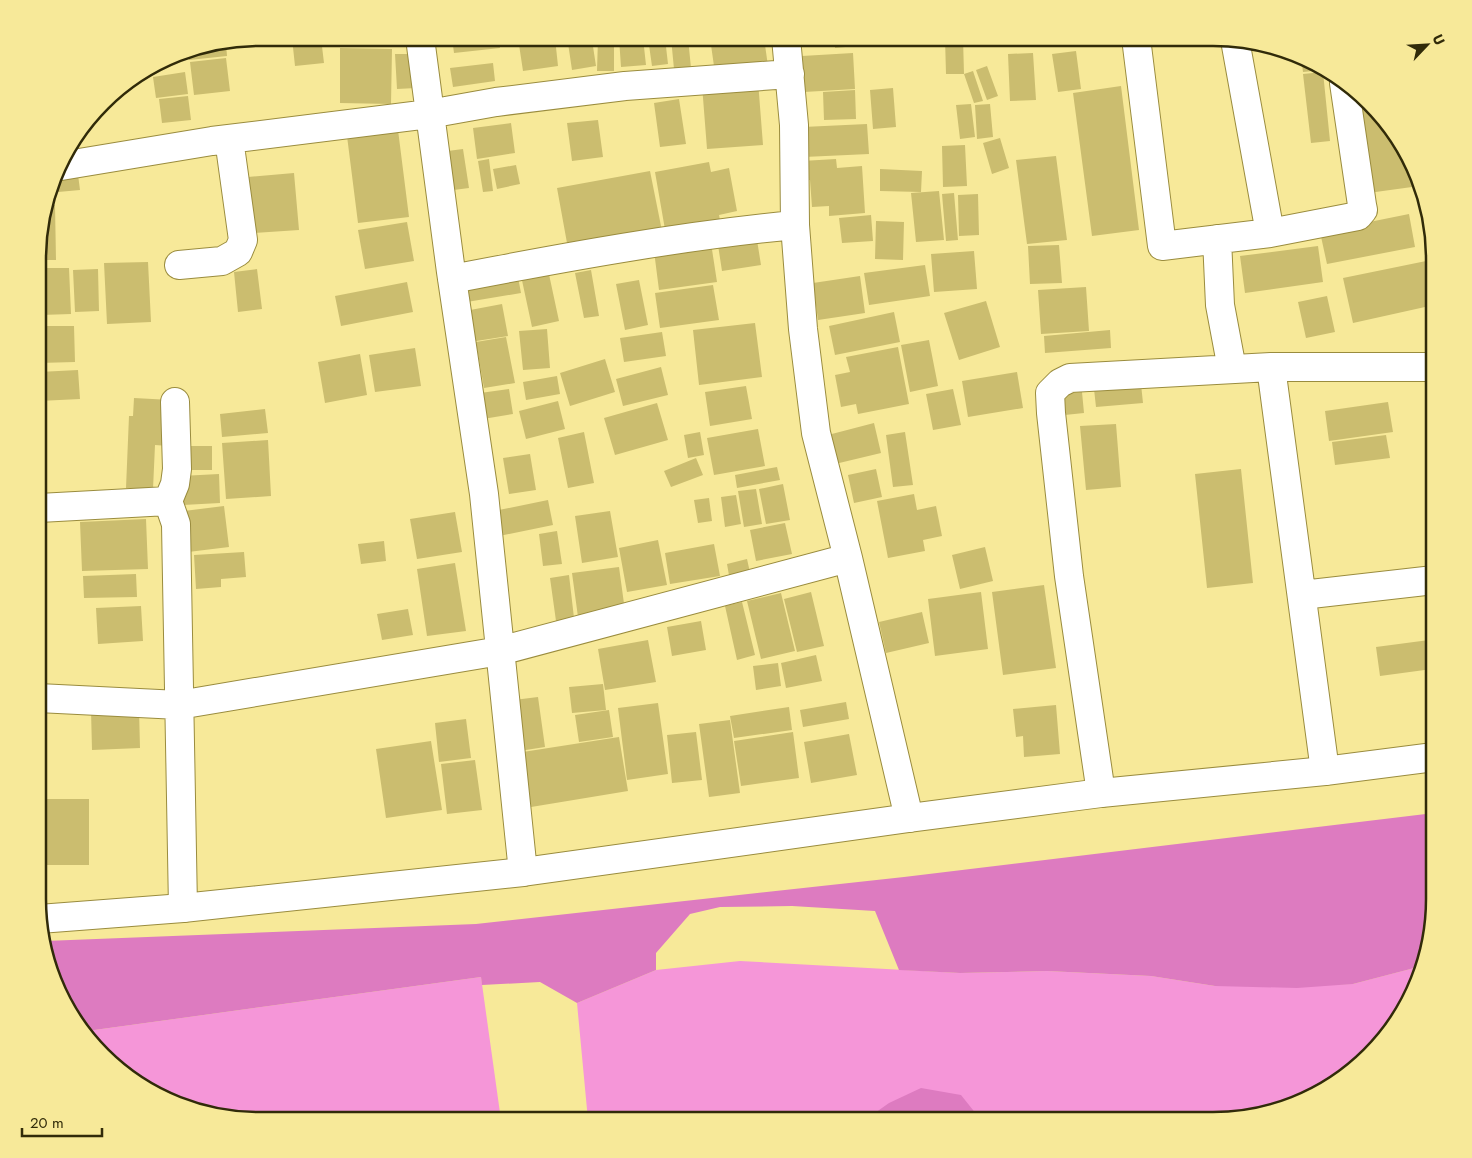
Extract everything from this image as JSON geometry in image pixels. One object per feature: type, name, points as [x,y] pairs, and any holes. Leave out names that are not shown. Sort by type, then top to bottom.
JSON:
[{"type":"street","points":[[421,46],[452,280],[484,494],[523,872]]},
{"type":"street","points":[[787,46],[794,125],[795,225],[803,329],[816,432],[848,558],[908,818]]},
{"type":"street","points":[[1137,46],[1162,246],[1270,233],[1354,219],[1361,213],[1362,205],[1345,93]]},
{"type":"street","points":[[1236,48],[1270,233]]},
{"type":"street","points":[[68,165],[110,156],[429,114],[496,102],[624,86],[790,74]]},
{"type":"street","points":[[179,265],[222,260],[238,252],[243,240],[229,139]]},
{"type":"street","points":[[452,280],[563,258],[745,230],[795,225]]},
{"type":"street","points":[[1217,239],[1220,305],[1232,369]]},
{"type":"street","points":[[1101,793],[1069,576],[1050,393],[1060,383],[1070,378],[1232,369],[1426,367]]},
{"type":"street","points":[[1271,368],[1325,771]]},
{"type":"street","points":[[175,402],[177,469],[175,484],[168,501],[176,524],[183,908]]},
{"type":"street","points":[[46,508],[168,501]]},
{"type":"street","points":[[46,698],[179,705],[500,651],[848,558]]},
{"type":"street","points":[[1302,595],[1426,581]]},
{"type":"street","points":[[47,918],[183,908],[523,872],[1101,793],[1325,771],[1426,758]]},
{"type":"shaded area","points":[[1426,814],[1426,899],[1424,926],[1414,968],[1353,984],[1297,988],[1215,986],[1151,976],[1047,971],[960,973],[899,970],[875,911],[792,906],[720,907],[690,914],[656,953],[656,970],[577,1003],[540,982],[482,985],[481,977],[92,1030],[68,993],[50,941],[476,924],[904,877]]},
{"type":"shaded area","points":[[740,961],[960,973],[1047,971],[1151,976],[1215,986],[1353,984],[1414,968],[1404,993],[1390,1017],[1373,1039],[1353,1059],[1331,1076],[1307,1090],[1294,1096],[1254,1108],[1213,1112],[587,1112],[577,1003],[656,970]]},
{"type":"shaded area","points":[[481,977],[500,1112],[259,1112],[218,1108],[178,1096],[141,1076],[119,1059],[92,1030]]},
{"type":"shaded area","points":[[921,1088],[961,1095],[975,1112],[876,1112],[889,1103]]},
{"type":"building","points":[[293,46],[322,46],[324,63],[295,66]]},
{"type":"building","points":[[453,46],[500,46],[500,48],[454,53]]},
{"type":"building","points":[[519,46],[556,46],[558,66],[523,71]]},
{"type":"building","points":[[568,46],[593,46],[596,66],[572,70]]},
{"type":"building","points":[[598,46],[614,46],[614,71],[597,71]]},
{"type":"building","points":[[620,46],[644,46],[646,65],[621,67]]},
{"type":"building","points":[[649,46],[666,46],[668,64],[652,66]]},
{"type":"building","points":[[672,46],[689,46],[691,68],[674,69]]},
{"type":"building","points":[[711,46],[765,46],[768,66],[715,73]]},
{"type":"building","points":[[835,46],[856,46],[835,48]]},
{"type":"building","points":[[945,46],[963,46],[964,74],[946,74]]},
{"type":"building","points":[[340,48],[392,49],[391,104],[340,103]]},
{"type":"building","points":[[226,49],[227,56],[189,60],[204,54]]},
{"type":"building","points":[[1076,51],[1081,89],[1058,92],[1052,54]]},
{"type":"building","points":[[853,53],[855,89],[804,92],[802,56]]},
{"type":"building","points":[[1033,53],[1036,100],[1010,101],[1008,54]]},
{"type":"building","points":[[395,54],[414,54],[416,88],[397,89]]},
{"type":"building","points":[[226,58],[230,91],[194,95],[190,62]]},
{"type":"building","points":[[493,63],[495,81],[453,87],[450,68]]},
{"type":"building","points":[[987,66],[998,96],[987,100],[976,70]]},
{"type":"building","points":[[1302,66],[1312,71],[1303,72]]},
{"type":"building","points":[[973,71],[983,101],[974,103],[964,74]]},
{"type":"building","points":[[185,72],[188,94],[156,98],[153,77]]},
{"type":"building","points":[[1315,73],[1324,78],[1330,141],[1311,143],[1303,74]]},
{"type":"building","points":[[758,81],[763,145],[707,149],[702,85]]},
{"type":"building","points":[[1121,86],[1139,230],[1092,236],[1073,93]]},
{"type":"building","points":[[893,88],[896,127],[873,129],[870,90]]},
{"type":"building","points":[[855,90],[856,119],[824,120],[823,92]]},
{"type":"building","points":[[188,96],[191,120],[162,123],[159,99]]},
{"type":"building","points":[[679,99],[686,144],[660,147],[654,103]]},
{"type":"building","points":[[971,104],[975,137],[960,139],[956,105]]},
{"type":"building","points":[[990,104],[993,137],[977,139],[975,105]]},
{"type":"building","points":[[1359,105],[1390,141],[1404,165],[1412,187],[1361,194]]},
{"type":"building","points":[[598,120],[603,157],[572,161],[567,123]]},
{"type":"building","points":[[511,123],[515,153],[477,159],[473,128]]},
{"type":"building","points":[[867,124],[869,154],[804,157],[803,127]]},
{"type":"building","points":[[398,130],[409,217],[358,223],[347,136]]},
{"type":"building","points":[[1000,138],[1009,168],[992,174],[983,143]]},
{"type":"building","points":[[965,145],[967,186],[943,187],[942,146]]},
{"type":"building","points":[[463,149],[469,188],[446,191],[440,152]]},
{"type":"building","points":[[1056,156],[1067,240],[1027,244],[1016,160]]},
{"type":"building","points":[[489,159],[493,191],[483,192],[478,161]]},
{"type":"building","points":[[836,159],[837,168],[862,166],[865,213],[829,216],[829,206],[812,207],[810,180],[804,180],[802,161]]},
{"type":"building","points":[[709,162],[711,172],[729,168],[737,211],[719,215],[722,231],[667,241],[655,172]]},
{"type":"building","points":[[516,165],[520,184],[497,189],[493,169]]},
{"type":"building","points":[[77,167],[80,190],[58,192],[63,175]]},
{"type":"building","points":[[880,169],[922,171],[921,192],[880,191]]},
{"type":"building","points":[[650,171],[663,236],[569,254],[557,188]]},
{"type":"building","points":[[294,173],[299,230],[253,233],[248,177]]},
{"type":"building","points":[[939,191],[944,240],[916,242],[911,193]]},
{"type":"building","points":[[954,193],[958,240],[946,241],[942,194]]},
{"type":"building","points":[[978,194],[979,235],[959,236],[958,195]]},
{"type":"building","points":[[54,205],[55,205],[56,260],[46,260],[48,232]]},
{"type":"building","points":[[1409,214],[1415,247],[1327,264],[1320,232]]},
{"type":"building","points":[[871,215],[873,241],[842,243],[839,218]]},
{"type":"building","points":[[876,221],[904,222],[903,260],[875,259]]},
{"type":"building","points":[[407,222],[414,261],[365,269],[358,230]]},
{"type":"building","points":[[757,240],[761,265],[722,271],[718,245]]},
{"type":"building","points":[[711,243],[717,282],[659,290],[654,251]]},
{"type":"building","points":[[1059,245],[1062,283],[1030,284],[1028,246]]},
{"type":"building","points":[[1318,246],[1323,282],[1245,293],[1240,256]]},
{"type":"building","points":[[974,251],[977,289],[934,292],[931,254]]},
{"type":"building","points":[[1426,261],[1426,307],[1353,323],[1343,278]]},
{"type":"building","points":[[148,262],[151,322],[107,324],[104,263]]},
{"type":"building","points":[[547,265],[559,321],[532,327],[520,271]]},
{"type":"building","points":[[925,265],[930,296],[869,305],[864,273]]},
{"type":"building","points":[[46,268],[69,268],[71,314],[46,315]]},
{"type":"building","points":[[98,269],[99,311],[75,312],[73,270]]},
{"type":"building","points":[[257,269],[262,309],[238,312],[234,272]]},
{"type":"building","points":[[591,270],[599,316],[584,318],[575,273]]},
{"type":"building","points":[[517,272],[521,293],[461,303],[457,282]]},
{"type":"building","points":[[860,276],[865,313],[818,320],[813,283]]},
{"type":"building","points":[[639,280],[648,325],[625,330],[616,284]]},
{"type":"building","points":[[407,282],[413,312],[341,326],[335,296]]},
{"type":"building","points":[[713,285],[719,320],[660,328],[655,293]]},
{"type":"building","points":[[1086,287],[1089,331],[1041,334],[1038,290]]},
{"type":"building","points":[[1327,296],[1335,332],[1306,338],[1298,302]]},
{"type":"building","points":[[986,301],[1000,347],[959,360],[944,313]]},
{"type":"building","points":[[502,304],[508,336],[470,342],[465,311]]},
{"type":"building","points":[[894,312],[900,342],[835,355],[829,326]]},
{"type":"building","points":[[755,323],[762,377],[699,385],[693,330]]},
{"type":"building","points":[[46,326],[74,326],[75,362],[46,363]]},
{"type":"building","points":[[547,329],[550,368],[523,370],[519,331]]},
{"type":"building","points":[[1110,330],[1111,348],[1045,353],[1044,336]]},
{"type":"building","points":[[662,332],[666,356],[624,362],[620,338]]},
{"type":"building","points":[[506,337],[515,383],[484,388],[476,342]]},
{"type":"building","points":[[929,340],[938,386],[910,392],[901,345]]},
{"type":"building","points":[[898,347],[909,404],[858,414],[856,404],[841,407],[835,375],[850,372],[846,357]]},
{"type":"building","points":[[415,348],[421,386],[375,392],[369,355]]},
{"type":"building","points":[[360,354],[367,395],[325,403],[318,362]]},
{"type":"building","points":[[605,359],[615,392],[570,406],[560,373]]},
{"type":"building","points":[[661,367],[668,395],[623,406],[616,379]]},
{"type":"building","points":[[78,370],[80,399],[46,401],[46,372]]},
{"type":"building","points":[[1017,372],[1023,408],[968,417],[962,381]]},
{"type":"building","points":[[1140,375],[1143,403],[1096,407],[1093,380]]},
{"type":"building","points":[[557,376],[560,394],[526,400],[523,382]]},
{"type":"building","points":[[746,386],[752,419],[710,426],[705,392]]},
{"type":"building","points":[[509,389],[513,414],[477,420],[473,394]]},
{"type":"building","points":[[953,389],[961,425],[933,430],[926,394]]},
{"type":"building","points":[[1082,392],[1084,413],[1055,416],[1053,395]]},
{"type":"building","points":[[134,398],[171,400],[169,446],[155,445],[153,489],[126,488],[129,416],[133,416]]},
{"type":"building","points":[[558,401],[565,429],[526,439],[519,411]]},
{"type":"building","points":[[1388,402],[1393,432],[1329,441],[1325,411]]},
{"type":"building","points":[[657,403],[668,440],[615,455],[604,418]]},
{"type":"building","points":[[265,409],[268,433],[222,437],[220,414]]},
{"type":"building","points":[[874,423],[881,453],[835,464],[828,435]]},
{"type":"building","points":[[1116,424],[1121,487],[1086,490],[1080,426]]},
{"type":"building","points":[[758,429],[765,466],[714,475],[707,438]]},
{"type":"building","points":[[584,432],[594,483],[568,488],[558,438]]},
{"type":"building","points":[[700,432],[704,455],[688,458],[684,435]]},
{"type":"building","points":[[905,432],[913,485],[893,487],[886,435]]},
{"type":"building","points":[[1386,435],[1390,458],[1335,465],[1332,442]]},
{"type":"building","points":[[268,440],[271,496],[226,499],[222,443]]},
{"type":"building","points":[[186,446],[212,446],[212,470],[186,470]]},
{"type":"building","points":[[530,454],[536,490],[509,494],[503,458]]},
{"type":"building","points":[[696,458],[703,475],[671,487],[664,471]]},
{"type":"building","points":[[777,467],[780,480],[737,488],[735,475]]},
{"type":"building","points":[[876,469],[882,497],[854,503],[848,475]]},
{"type":"building","points":[[1241,469],[1253,583],[1207,588],[1195,474]]},
{"type":"building","points":[[219,474],[220,503],[183,505],[181,476]]},
{"type":"building","points":[[783,484],[790,520],[766,524],[759,489]]},
{"type":"building","points":[[756,489],[762,524],[744,527],[738,491]]},
{"type":"building","points":[[914,494],[917,510],[936,506],[942,536],[923,540],[925,551],[888,558],[877,501]]},
{"type":"building","points":[[736,495],[741,524],[725,527],[721,497]]},
{"type":"building","points":[[709,498],[712,521],[698,523],[694,500]]},
{"type":"building","points":[[548,500],[553,525],[499,536],[494,511]]},
{"type":"building","points":[[224,506],[229,547],[180,553],[176,512]]},
{"type":"building","points":[[610,511],[618,557],[582,563],[575,516]]},
{"type":"building","points":[[455,512],[462,552],[417,559],[410,519]]},
{"type":"building","points":[[146,519],[148,569],[82,571],[80,522]]},
{"type":"building","points":[[785,523],[792,554],[756,561],[750,530]]},
{"type":"building","points":[[557,531],[562,564],[543,566],[539,534]]},
{"type":"building","points":[[658,540],[667,585],[627,592],[619,548]]},
{"type":"building","points":[[384,541],[386,561],[361,564],[358,544]]},
{"type":"building","points":[[714,544],[720,576],[670,584],[665,553]]},
{"type":"building","points":[[985,547],[993,581],[960,589],[952,555]]},
{"type":"building","points":[[244,552],[246,577],[221,579],[221,587],[196,589],[194,555]]},
{"type":"building","points":[[747,559],[751,577],[730,581],[727,564]]},
{"type":"building","points":[[455,563],[466,631],[427,636],[417,569]]},
{"type":"building","points":[[619,567],[625,611],[578,617],[572,573]]},
{"type":"building","points":[[136,574],[137,597],[84,598],[83,576]]},
{"type":"building","points":[[569,575],[574,618],[556,621],[550,578]]},
{"type":"building","points":[[1044,585],[1056,668],[1003,675],[992,592]]},
{"type":"building","points":[[811,592],[824,646],[797,652],[784,599]]},
{"type":"building","points":[[981,592],[988,649],[935,656],[928,599]]},
{"type":"building","points":[[781,593],[795,651],[761,659],[747,601]]},
{"type":"building","points":[[742,602],[755,655],[737,660],[725,606]]},
{"type":"building","points":[[141,606],[143,641],[98,644],[96,608]]},
{"type":"building","points":[[408,609],[413,635],[382,640],[377,614]]},
{"type":"building","points":[[922,612],[929,643],[886,653],[879,622]]},
{"type":"building","points":[[701,621],[706,650],[672,656],[667,627]]},
{"type":"building","points":[[648,640],[656,682],[605,690],[598,649]]},
{"type":"building","points":[[1426,640],[1426,670],[1380,676],[1376,647]]},
{"type":"building","points":[[816,655],[822,681],[786,688],[781,663]]},
{"type":"building","points":[[778,663],[781,686],[756,690],[753,666]]},
{"type":"building","points":[[603,684],[606,710],[572,713],[569,687]]},
{"type":"building","points":[[538,697],[545,747],[513,752],[506,701]]},
{"type":"building","points":[[846,702],[849,719],[803,727],[800,710]]},
{"type":"building","points":[[658,703],[668,774],[627,780],[618,708]]},
{"type":"building","points":[[1056,705],[1060,754],[1024,757],[1023,736],[1016,737],[1013,709]]},
{"type":"building","points":[[789,707],[792,730],[734,738],[730,716]]},
{"type":"building","points":[[139,709],[140,748],[92,750],[91,710]]},
{"type":"building","points":[[609,710],[613,737],[579,742],[575,715]]},
{"type":"building","points":[[466,719],[471,758],[439,762],[435,723]]},
{"type":"building","points":[[730,720],[740,793],[709,797],[699,724]]},
{"type":"building","points":[[696,732],[702,780],[672,783],[667,735]]},
{"type":"building","points":[[793,732],[799,778],[741,786],[734,741]]},
{"type":"building","points":[[849,734],[857,775],[811,783],[804,742]]},
{"type":"building","points":[[619,737],[628,791],[519,809],[510,754]]},
{"type":"building","points":[[431,741],[442,810],[386,818],[376,749]]},
{"type":"building","points":[[475,760],[482,810],[447,814],[441,764]]},
{"type":"building","points":[[46,799],[89,799],[89,865],[46,865]]}]
